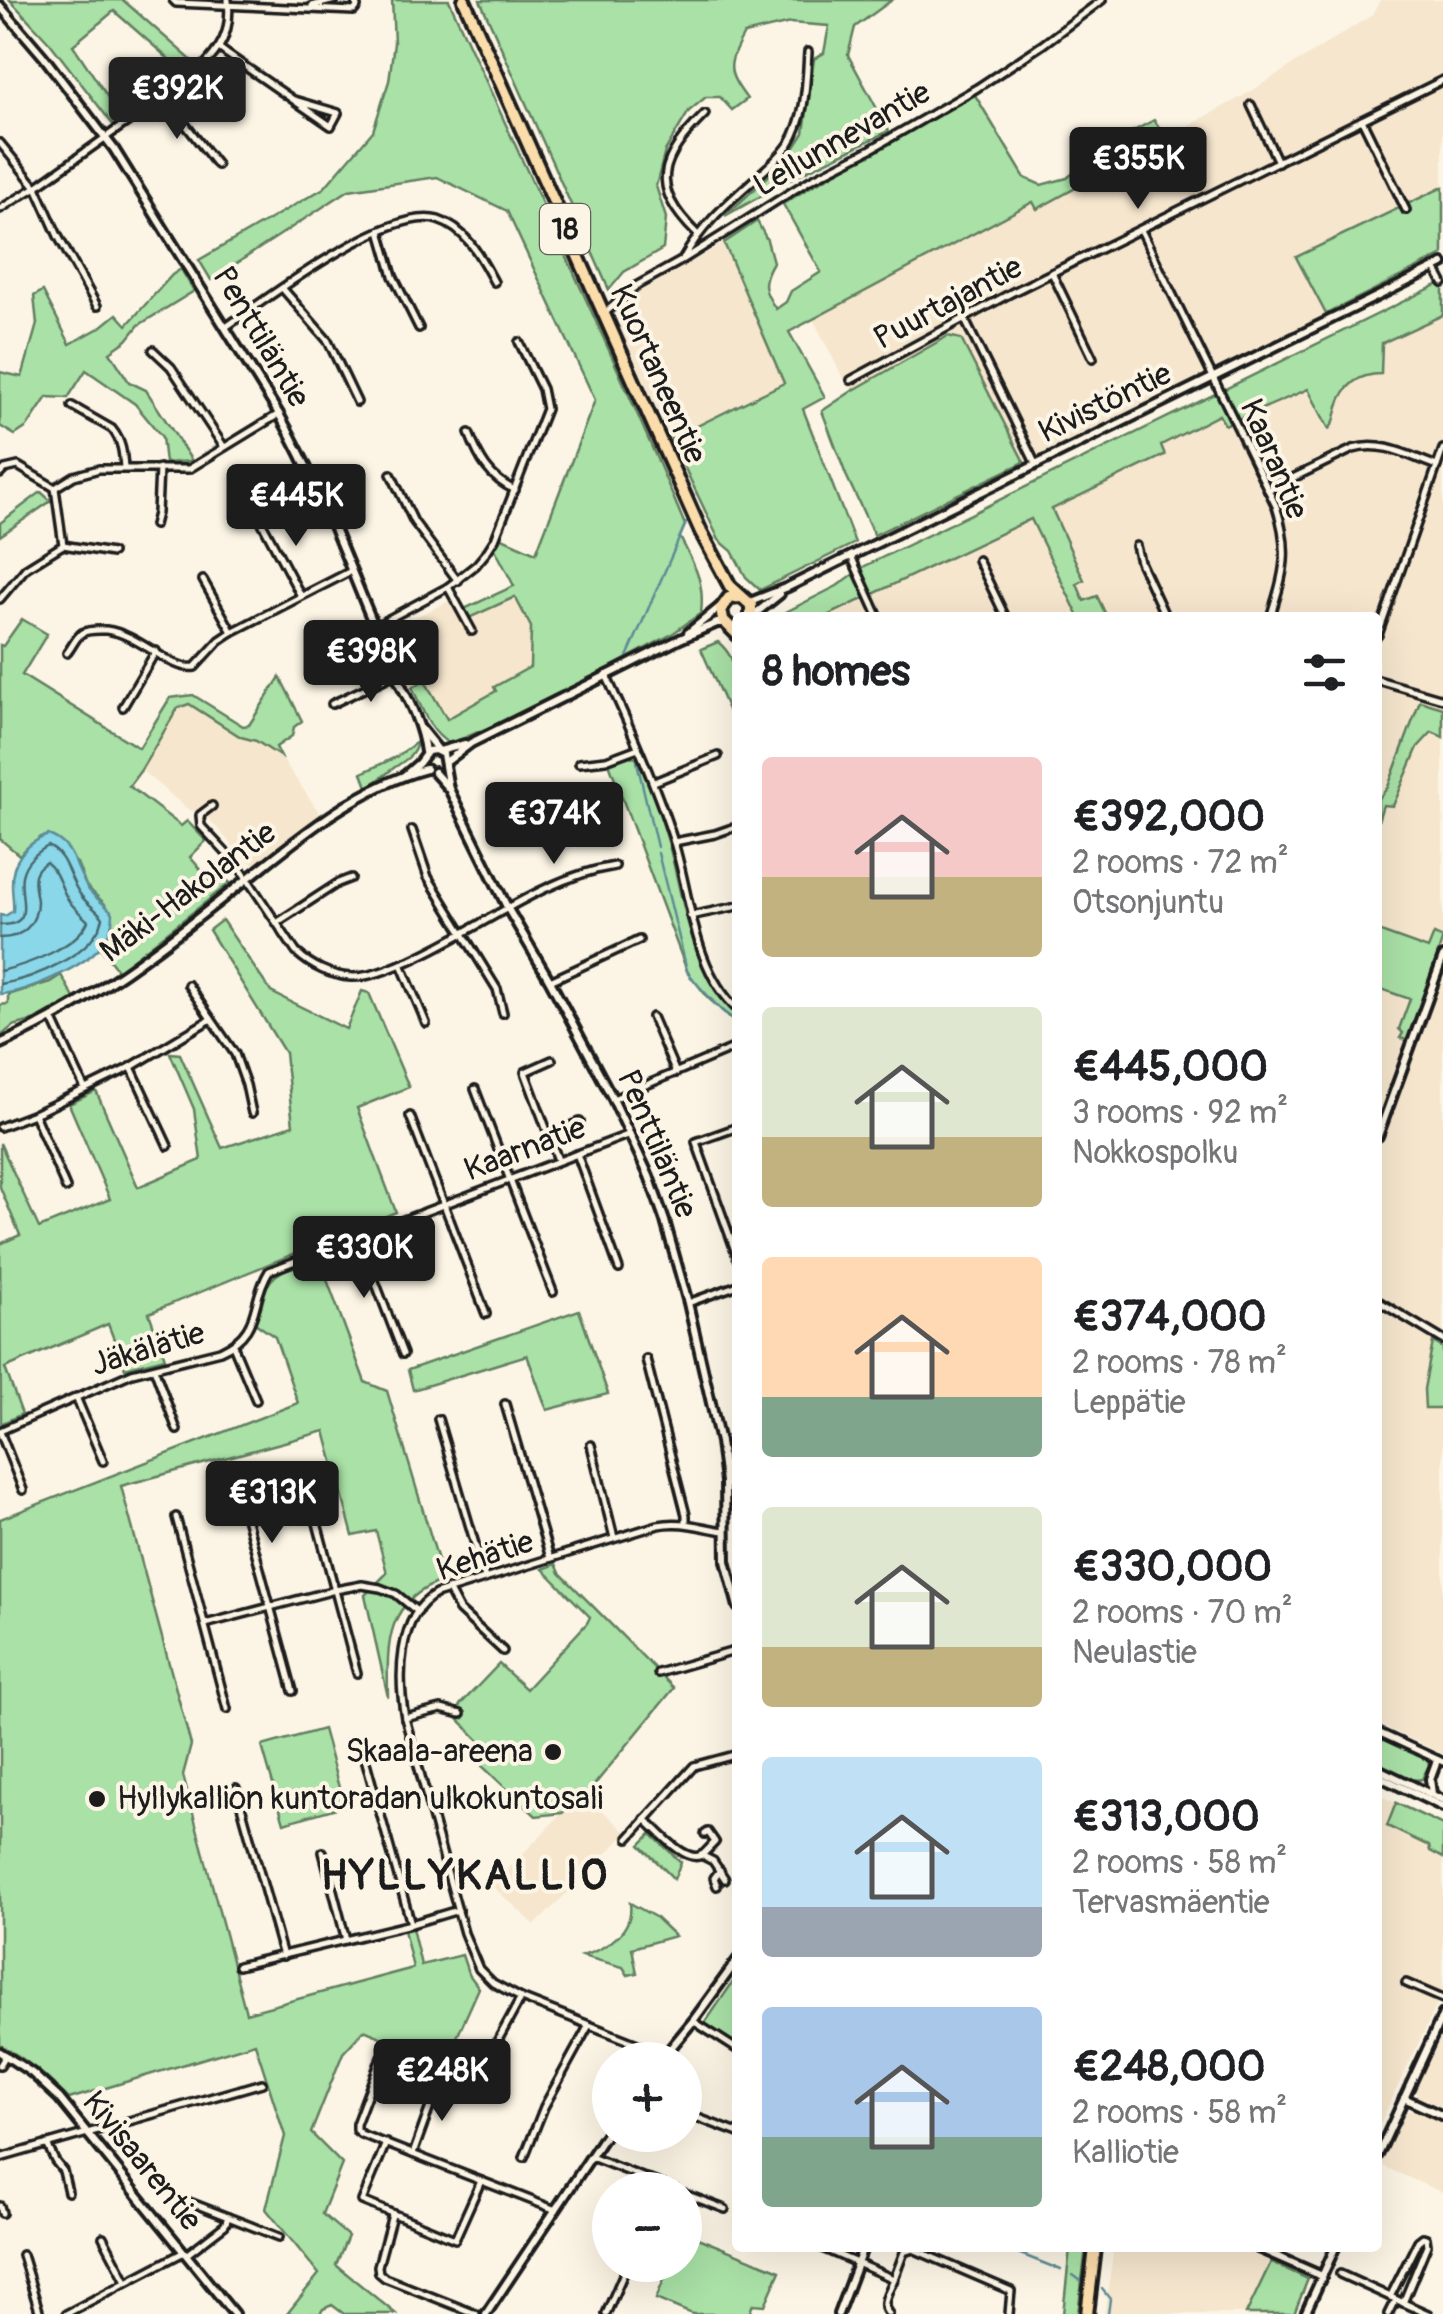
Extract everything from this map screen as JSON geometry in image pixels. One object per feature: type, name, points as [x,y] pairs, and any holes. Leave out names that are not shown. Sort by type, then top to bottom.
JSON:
[{"type":"highway","name":"Kuortaneentie","points":[[464,0],[709,549],[730,586],[745,600]]},
{"type":"highway","name":"Kuortaneentie","points":[[709,549],[724,603]]},
{"type":"highway","points":[[724,603],[733,596],[745,600]]},
{"type":"highway","name":"18","points":[[745,600],[752,612]]},
{"type":"highway","name":"18","points":[[724,603],[720,613],[730,625]]},
{"type":"highway","points":[[1087,2314],[1096,2252]]},
{"type":"street","points":[[172,0],[354,11],[356,0]]},
{"type":"street","points":[[305,8],[336,0]]},
{"type":"street","name":"Lellunnevantie","points":[[604,314],[636,286],[810,180],[976,88],[1102,0]]},
{"type":"street","points":[[0,210],[199,72],[219,48],[230,18],[228,3]]},
{"type":"street","name":"Penttiläntie","points":[[0,6],[106,139],[279,414],[300,450],[420,728],[439,751]]},
{"type":"street","points":[[219,48],[331,126],[338,113],[294,100]]},
{"type":"street","points":[[681,261],[697,234],[789,143],[800,119],[808,52]]},
{"type":"street","name":"Puurtajantie","points":[[851,380],[1052,273],[1443,80]]},
{"type":"street","points":[[164,96],[217,166]]},
{"type":"street","points":[[1251,104],[1278,162]]},
{"type":"street","points":[[697,234],[668,200],[664,188],[672,155],[705,114]]},
{"type":"street","points":[[1362,120],[1406,210]]},
{"type":"street","points":[[0,143],[36,187],[96,306]]},
{"type":"street","points":[[226,327],[350,244],[420,219],[448,224],[470,242],[494,282]]},
{"type":"street","name":"Kaarantie","points":[[1141,230],[1282,524],[1286,563],[1272,612]]},
{"type":"street","points":[[380,231],[393,276],[418,328]]},
{"type":"street","points":[[1439,266],[1443,284]]},
{"type":"street","name":"Kivistöntie","points":[[745,600],[760,600],[788,587],[1439,266]]},
{"type":"street","points":[[1052,273],[1093,358]]},
{"type":"street","points":[[283,289],[328,341],[358,402]]},
{"type":"street","points":[[964,318],[1036,464]]},
{"type":"street","points":[[374,627],[458,580],[495,538],[546,410],[542,389],[519,342]]},
{"type":"street","points":[[153,350],[171,366],[224,448]]},
{"type":"street","points":[[72,406],[112,429],[123,452],[124,468]]},
{"type":"street","points":[[56,488],[88,470],[189,469],[279,414]]},
{"type":"street","points":[[469,433],[486,470],[515,490]]},
{"type":"street","points":[[1268,490],[1366,446],[1376,445],[1437,466]]},
{"type":"street","points":[[1382,624],[1443,448]]},
{"type":"street","points":[[0,474],[18,466],[56,488]]},
{"type":"street","points":[[154,525],[158,468]]},
{"type":"street","points":[[391,474],[414,522],[458,580]]},
{"type":"street","points":[[56,488],[62,545]]},
{"type":"street","points":[[260,520],[301,596]]},
{"type":"street","points":[[0,600],[26,568],[62,545],[112,552]]},
{"type":"street","points":[[1136,546],[1163,612]]},
{"type":"street","points":[[851,556],[876,612]]},
{"type":"street","points":[[978,560],[1003,612]]},
{"type":"street","points":[[68,653],[85,631],[121,632],[180,666],[196,667],[232,632],[351,571]]},
{"type":"street","points":[[203,580],[232,632]]},
{"type":"street","points":[[448,587],[472,631]]},
{"type":"street","name":"Kivistöntie","points":[[757,612],[788,587]]},
{"type":"street","points":[[680,639],[724,603]]},
{"type":"street","points":[[471,742],[444,765],[430,771],[422,764],[431,750],[471,742],[680,639],[717,623],[730,625]]},
{"type":"street","points":[[123,707],[156,652]]},
{"type":"street","points":[[332,704],[395,674]]},
{"type":"street","points":[[606,675],[654,782],[674,842],[700,946],[717,983],[732,1002]]},
{"type":"street","points":[[1382,681],[1443,700]]},
{"type":"street","name":"Penttiläntie","points":[[420,728],[424,756]]},
{"type":"street","points":[[579,763],[606,760],[638,748]]},
{"type":"street","points":[[439,751],[444,765]]},
{"type":"street","name":"Mäki-Hakolantie","points":[[0,1044],[52,1018],[139,963],[330,817],[404,776],[424,756]]},
{"type":"street","points":[[654,782],[718,756]]},
{"type":"street","name":"Penttiläntie","points":[[444,765],[449,790],[508,909],[613,1098],[665,1221],[716,1416],[724,1465],[726,1561],[732,1584]]},
{"type":"street","name":"Penttiläntie","points":[[430,771],[449,790]]},
{"type":"street","name":"Mäki-Hakolantie","points":[[404,776],[430,771]]},
{"type":"street","points":[[212,806],[200,815],[202,826],[248,878],[296,952],[329,972],[354,977],[436,949],[586,872],[615,866]]},
{"type":"street","points":[[674,842],[732,828]]},
{"type":"street","points":[[412,830],[428,877],[497,989],[503,1013]]},
{"type":"street","points":[[278,922],[350,878]]},
{"type":"street","points":[[690,916],[732,907]]},
{"type":"street","points":[[550,980],[639,940]]},
{"type":"street","points":[[1382,1125],[1443,957]]},
{"type":"street","points":[[400,964],[426,1023]]},
{"type":"street","points":[[188,985],[235,1054],[252,1113]]},
{"type":"street","points":[[652,1017],[676,1073]]},
{"type":"street","points":[[52,1018],[85,1089]]},
{"type":"street","points":[[0,1127],[132,1067],[211,1020]]},
{"type":"street","points":[[613,1098],[731,1050]]},
{"type":"street","points":[[552,1060],[525,1072],[558,1160]]},
{"type":"street","points":[[132,1067],[168,1146]]},
{"type":"street","points":[[475,1089],[553,1292]]},
{"type":"street","points":[[34,1114],[66,1188]]},
{"type":"street","points":[[410,1116],[486,1314]]},
{"type":"street","points":[[549,1136],[580,1122]]},
{"type":"street","points":[[732,1129],[696,1142],[732,1242]]},
{"type":"street","name":"Kaarnatie","points":[[269,1271],[630,1134]]},
{"type":"street","points":[[576,1153],[620,1269]]},
{"type":"street","points":[[358,1236],[402,1354]]},
{"type":"street","name":"Jäkälätie","points":[[0,1432],[132,1373],[234,1345],[254,1318],[262,1282],[269,1271]]},
{"type":"street","points":[[688,1302],[732,1287]]},
{"type":"street","points":[[1382,1303],[1443,1340]]},
{"type":"street","points":[[234,1345],[256,1400]]},
{"type":"street","points":[[646,1359],[686,1523]]},
{"type":"street","points":[[154,1368],[177,1430]]},
{"type":"street","points":[[76,1397],[102,1461]]},
{"type":"street","points":[[505,1404],[550,1558]]},
{"type":"street","points":[[438,1419],[485,1578]]},
{"type":"street","points":[[0,1432],[23,1490]]},
{"type":"street","points":[[591,1445],[614,1538]]},
{"type":"street","points":[[724,1465],[732,1463]]},
{"type":"street","points":[[304,1474],[357,1673]]},
{"type":"street","points":[[240,1495],[293,1691]]},
{"type":"street","points":[[176,1517],[227,1709]]},
{"type":"street","name":"Kehätie","points":[[632,2042],[521,1998],[493,1983],[478,1969],[405,1718],[405,1641],[418,1612],[430,1598],[448,1590],[658,1525],[686,1523],[725,1531]]},
{"type":"street","points":[[204,1624],[362,1586],[396,1594],[418,1612]]},
{"type":"street","points":[[448,1590],[458,1610],[503,1651]]},
{"type":"street","points":[[658,1673],[732,1652]]},
{"type":"street","points":[[405,1718],[441,1710],[461,1714]]},
{"type":"street","points":[[1382,1734],[1440,1761],[1430,1779],[1412,1789]]},
{"type":"street","points":[[628,1838],[698,1763],[732,1755]]},
{"type":"street","points":[[366,1762],[411,1924]]},
{"type":"street","points":[[1382,1778],[1433,1796],[1443,1804]]},
{"type":"street","points":[[1430,1779],[1433,1796]]},
{"type":"street","points":[[236,1788],[283,1956]]},
{"type":"street","points":[[1412,1789],[1443,1804]]},
{"type":"street","points":[[645,1818],[682,1852],[712,1860],[726,1879]]},
{"type":"street","points":[[701,1856],[714,1842],[708,1832],[704,1834]]},
{"type":"street","points":[[323,1852],[346,1940]]},
{"type":"street","points":[[717,1886],[714,1878],[720,1870]]},
{"type":"street","points":[[238,1966],[458,1910]]},
{"type":"street","points":[[676,2042],[732,1967]]},
{"type":"street","points":[[1406,1983],[1443,1999]]},
{"type":"street","points":[[498,2040],[521,1998]]},
{"type":"street","points":[[1382,2136],[1443,2014]]},
{"type":"street","points":[[693,2020],[732,2046]]},
{"type":"street","points":[[524,2157],[544,2107],[589,2025]]},
{"type":"street","points":[[0,2066],[3,2054]]},
{"type":"street","name":"Kivisaarentie","points":[[3,2054],[44,2083],[88,2132],[234,2314]]},
{"type":"street","points":[[382,2058],[356,2130],[556,2210]]},
{"type":"street","points":[[412,2154],[439,2082]]},
{"type":"street","points":[[0,2158],[262,2083]]},
{"type":"street","points":[[1404,2098],[1443,2116]]},
{"type":"street","points":[[702,2119],[732,2131]]},
{"type":"street","points":[[47,2144],[63,2171],[68,2192]]},
{"type":"street","points":[[386,2144],[362,2202],[455,2239],[482,2180]]},
{"type":"street","points":[[486,2314],[594,2152]]},
{"type":"street","points":[[591,2157],[630,2172]]},
{"type":"street","points":[[702,2200],[725,2209]]},
{"type":"street","points":[[192,2203],[279,2236]]},
{"type":"street","points":[[392,2215],[379,2274],[476,2314]]},
{"type":"street","points":[[66,2314],[185,2254],[225,2225],[228,2217]]},
{"type":"street","points":[[1389,2314],[1427,2244],[1423,2236],[1396,2300]]},
{"type":"street","points":[[104,2237],[126,2281]]},
{"type":"street","points":[[832,2252],[894,2278]]},
{"type":"street","points":[[838,2314],[861,2252]]},
{"type":"street","points":[[889,2314],[884,2305],[904,2252]]},
{"type":"street","points":[[918,2252],[1010,2291],[1008,2314]]},
{"type":"street","points":[[1267,2252],[1322,2276]]},
{"type":"street","points":[[1305,2314],[1333,2252]]},
{"type":"street","points":[[22,2255],[40,2314]]},
{"type":"street","points":[[1340,2274],[1428,2314]]},
{"type":"street","points":[[606,2314],[620,2282]]},
{"type":"shaded area","points":[[1380,0],[1443,0],[1443,187],[1297,257],[1326,314],[1024,462],[961,339],[948,336],[852,391],[813,319],[1033,202],[1037,208],[1243,96],[1372,15]]},
{"type":"shaded area","points":[[724,243],[784,383],[671,439],[615,317],[620,307],[637,293]]},
{"type":"shaded area","points":[[1443,315],[1443,1754],[1382,1726],[1382,612],[837,612],[1164,455],[1160,445],[1220,415],[1225,425],[1309,389],[1329,428],[1336,421],[1339,403],[1351,384],[1365,374],[1381,343]]},
{"type":"shaded area","points":[[515,596],[531,627],[530,667],[447,720],[432,691],[418,683],[412,687],[387,631],[451,600],[463,620]]},
{"type":"shaded area","points":[[182,704],[189,704],[281,757],[321,815],[257,865],[245,860],[201,810],[190,811],[141,770]]},
{"type":"shaded area","points":[[586,1795],[627,1833],[535,1925],[492,1886],[562,1813]]},
{"type":"shaded area","points":[[1382,1797],[1396,1803],[1388,1826],[1430,1846],[1430,1851],[1443,1858],[1443,1992],[1382,2120]]},
{"type":"shaded area","points":[[1443,2022],[1443,2108],[1418,2097],[1413,2087]]},
{"type":"shaded area","points":[[1415,2110],[1443,2123],[1443,2193],[1382,2166],[1382,2155],[1401,2112]]},
{"type":"shaded area","points":[[1113,2252],[1276,2252],[1246,2314],[1104,2314]]},
{"type":"green space","points":[[10,0],[123,0],[198,66],[187,75],[114,11],[73,45],[123,120],[114,126],[50,43]]},
{"type":"green space","points":[[392,0],[449,0],[657,459],[685,525],[680,537],[701,592],[701,613],[672,634],[450,744],[431,726],[412,687],[425,681],[447,719],[530,667],[531,627],[515,597],[469,618],[464,609],[514,586],[495,549],[500,537],[536,553],[595,400],[507,211],[437,177],[349,190],[211,280],[199,260],[324,188],[373,131],[389,81],[394,43]]},
{"type":"green space","points":[[480,0],[892,0],[855,27],[848,55],[889,131],[725,216],[788,158],[804,133],[814,59],[824,53],[829,26],[790,23],[744,34],[731,68],[747,99],[732,110],[720,97],[706,97],[689,111],[665,151],[656,186],[666,218],[663,249],[624,272],[609,290]]},
{"type":"green space","points":[[975,95],[1025,178],[1041,185],[1067,178],[1111,143],[1154,120],[1167,138],[1037,209],[1033,202],[789,332],[825,397],[803,409],[855,543],[760,590],[746,577],[732,551],[719,540],[671,439],[784,383],[724,243],[757,221],[773,262],[765,286],[776,309],[786,302],[791,291],[821,272],[783,204]]},
{"type":"green space","points":[[1443,187],[1443,255],[1326,314],[1296,257]]},
{"type":"green space","points":[[181,269],[194,291],[139,325],[110,352],[129,382],[146,390],[192,461],[165,463],[162,437],[135,404],[86,370],[68,398],[47,397],[27,427],[15,435],[0,426],[0,372],[22,377],[37,324],[34,296],[43,291],[70,344],[117,314],[127,325]]},
{"type":"green space","points":[[1443,282],[1443,315],[1382,343],[1381,374],[1360,378],[1349,386],[1329,429],[1308,389],[1225,425],[1219,415],[1161,445],[1165,455],[1052,509],[1084,580],[1077,584],[1084,601],[1097,596],[1105,612],[1077,612],[1031,519],[836,612],[786,612],[837,586],[865,566]]},
{"type":"green space","points":[[948,336],[961,339],[1024,462],[874,535],[822,411]]},
{"type":"green space","points":[[41,492],[51,501],[0,536],[0,523]]},
{"type":"green space","points":[[22,619],[47,634],[22,675],[139,748],[170,698],[193,695],[243,726],[249,725],[280,677],[302,721],[294,727],[292,736],[276,747],[281,757],[189,704],[178,708],[129,786],[181,826],[187,821],[206,841],[190,857],[211,881],[227,868],[231,872],[225,878],[230,883],[118,971],[100,948],[110,932],[105,904],[86,886],[77,863],[41,837],[19,855],[0,839],[0,645]]},
{"type":"green space","points":[[718,642],[732,660],[732,719],[701,649]]},
{"type":"green space","points":[[1420,701],[1443,708],[1443,737],[1432,732],[1418,747],[1393,806],[1382,808],[1382,794]]},
{"type":"green space","points":[[417,742],[409,757],[367,787],[362,773]]},
{"type":"green space","points":[[630,756],[636,758],[646,778],[669,845],[691,935],[709,978],[732,1009],[732,1020],[687,971],[609,763]]},
{"type":"green space","points":[[222,920],[271,992],[346,1029],[362,991],[369,993],[409,1087],[357,1108],[396,1212],[149,1313],[165,1358],[125,1368],[108,1324],[5,1368],[22,1414],[1,1424],[0,1244],[20,1235],[0,1187],[0,1143],[39,1228],[110,1199],[69,1104],[96,1091],[138,1187],[201,1160],[194,1109],[170,1053],[180,1054],[222,1148],[293,1125],[285,1053],[209,930]]},
{"type":"green space","points":[[1382,932],[1428,949],[1434,934],[1443,938],[1409,1041],[1400,1038],[1403,1033],[1399,1029],[1410,999],[1382,989]]},
{"type":"green space","points":[[61,975],[74,998],[36,1020],[13,1026],[0,1037],[0,1005],[8,1004],[8,995]]},
{"type":"green space","points":[[319,1258],[365,1382],[387,1391],[444,1580],[425,1589],[400,1612],[390,1642],[388,1697],[365,1595],[387,1573],[376,1531],[353,1536],[325,1431],[121,1486],[191,1745],[183,1775],[246,2013],[413,1968],[404,1930],[412,1928],[421,1965],[462,1955],[479,1988],[445,2064],[364,2030],[343,2053],[311,2133],[342,2164],[322,2214],[348,2236],[336,2265],[396,2314],[344,2314],[332,2305],[320,2314],[287,2314],[319,2274],[266,2209],[285,2136],[255,2043],[69,2099],[37,2069],[0,2045],[0,1519],[298,1403],[275,1337],[255,1323],[273,1278]]},
{"type":"green space","points":[[579,1310],[608,1394],[547,1410],[527,1355],[413,1390],[408,1370]]},
{"type":"green space","points":[[1433,1342],[1443,1348],[1443,1408],[1425,1408],[1424,1389]]},
{"type":"green space","points":[[556,1564],[560,1573],[674,1688],[586,1795],[562,1813],[536,1816],[482,1766],[488,1749],[456,1717],[460,1705],[499,1664],[526,1689],[587,1623],[590,1617],[543,1569]]},
{"type":"green space","points":[[323,1729],[344,1806],[284,1823],[262,1746]]},
{"type":"green space","points":[[1382,1739],[1428,1760],[1422,1779],[1405,1778],[1382,1768]]},
{"type":"green space","points":[[1396,1803],[1443,1825],[1443,1858],[1430,1851],[1429,1846],[1387,1826]]},
{"type":"green space","points":[[651,1834],[681,1862],[674,1879],[640,1845]]},
{"type":"green space","points":[[630,1903],[655,1917],[675,1936],[632,1948],[637,1973],[628,1975],[623,1967],[582,1956],[600,1949],[623,1930]]},
{"type":"green space","points":[[732,1983],[732,2042],[705,2023]]},
{"type":"green space","points":[[702,2240],[780,2271],[765,2305],[753,2304],[749,2314],[692,2314],[656,2299],[663,2282],[702,2282]]},
{"type":"green space","points":[[1070,2252],[1086,2252],[1078,2314],[1063,2314]]},
{"type":"green space","points":[[1271,2262],[1308,2279],[1294,2314],[1246,2314]]},
{"type":"water","points":[[48,835],[63,844],[88,889],[113,913],[111,928],[101,946],[78,965],[38,984],[0,994],[0,915],[13,911],[14,868],[27,848]]},
{"type":"waterway","points":[[627,657],[686,523]]},
{"type":"waterway","points":[[637,762],[657,847]]},
{"type":"waterway","points":[[658,853],[688,974],[732,1018]]},
{"type":"waterway","points":[[1018,2253],[1061,2270]]},
{"type":"waterway","points":[[1073,2275],[1084,2283]]},
{"type":"waterway","points":[[1102,2289],[1110,2299],[1108,2314]]},
{"type":"place","name":"Skaala-areena","points":[[553,1752]]},
{"type":"place","name":"Hyllykallion kuntoradan ulkokuntosali","points":[[97,1799]]},
{"type":"district","name":"HYLLYKALLIO","points":[[465,1876]]}]
